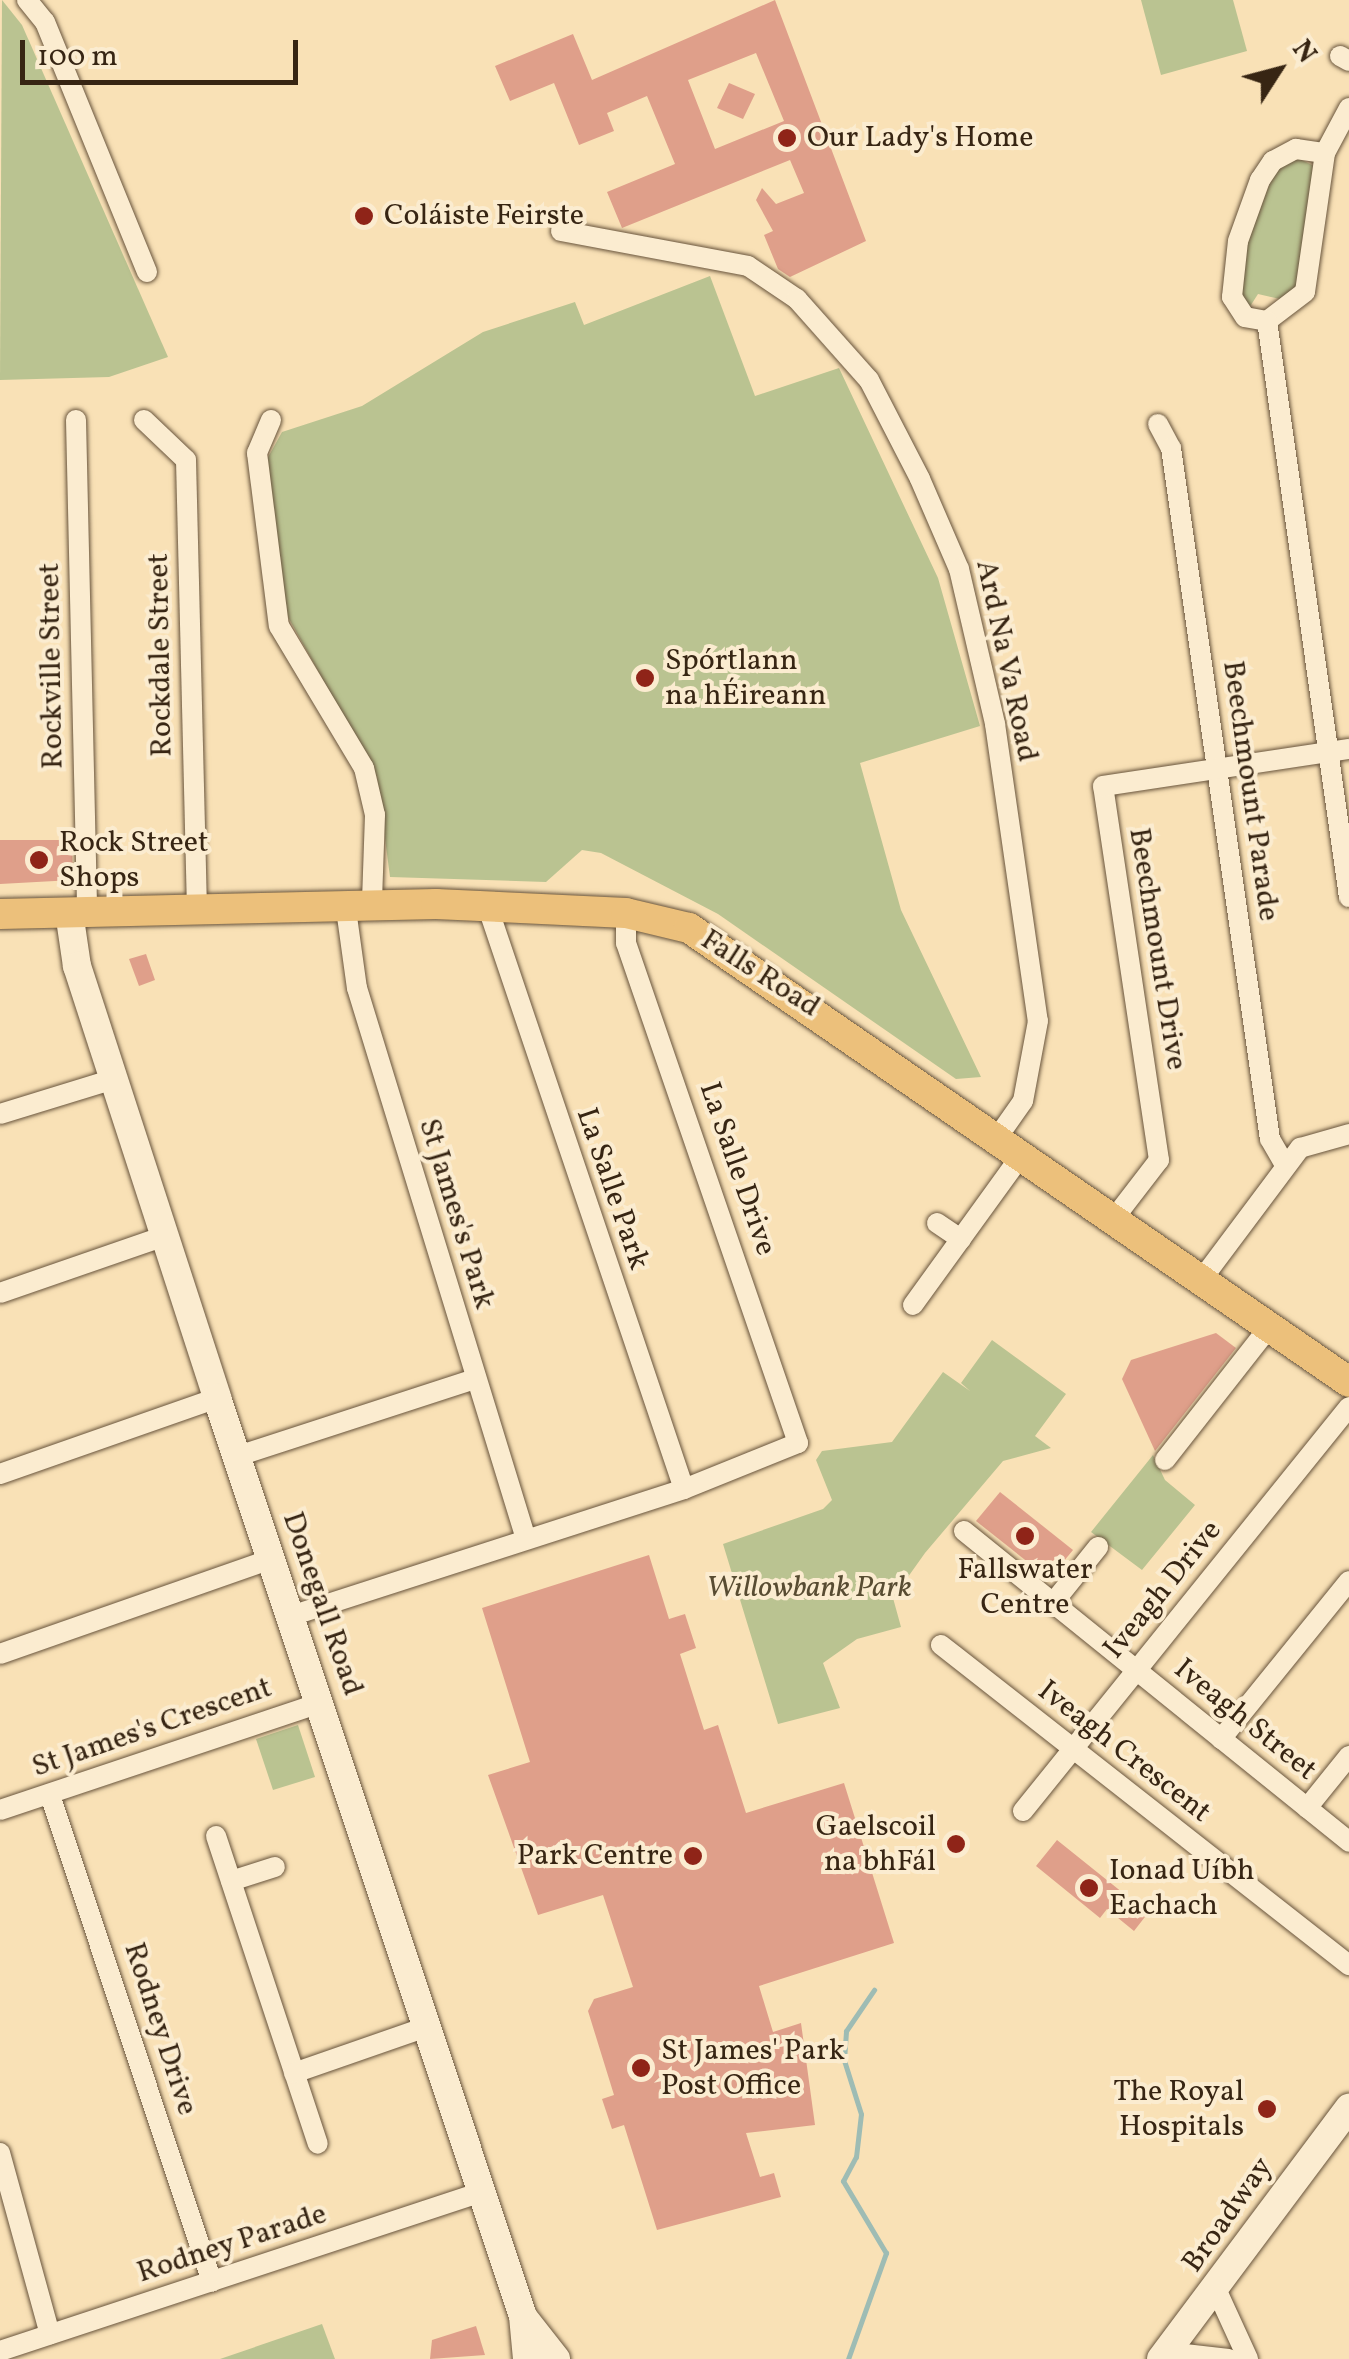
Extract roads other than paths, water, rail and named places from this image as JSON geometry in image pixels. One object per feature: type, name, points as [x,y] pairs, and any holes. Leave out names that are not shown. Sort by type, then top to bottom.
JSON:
[{"type":"main road","name":"Falls Road","points":[[0,914],[359,902],[626,914],[718,943],[1348,1385]]},
{"type":"street","points":[[27,0],[46,22],[146,272]]},
{"type":"street","points":[[1325,153],[1296,149],[1272,161],[1238,240],[1232,298],[1245,317],[1267,321],[1305,292],[1325,153],[1349,108]]},
{"type":"street","name":"Ard Na Va Road","points":[[561,231],[748,266],[797,298],[868,380],[920,479],[959,569],[994,724],[1038,1020],[1024,1101],[1009,1147],[961,1240],[914,1305]]},
{"type":"street","points":[[1267,321],[1339,750],[1349,897]]},
{"type":"street","name":"Rockville Street","points":[[76,420],[78,911]]},
{"type":"street","name":"Rockdale Street","points":[[144,420],[186,460],[197,907]]},
{"type":"street","name":"St James's Park","points":[[272,420],[257,452],[279,626],[364,768],[375,814],[359,902],[357,988],[526,1539]]},
{"type":"street","name":"Beechmount Parade","points":[[1158,424],[1171,448],[1270,1139],[1285,1165]]},
{"type":"street","points":[[1217,766],[1339,750]]},
{"type":"street","name":"Beechmount Drive","points":[[1112,1220],[1159,1160],[1103,786],[1217,766]]},
{"type":"street","name":"La Salle Park","points":[[488,908],[684,1489]]},
{"type":"street","name":"Donegall Road","points":[[78,911],[114,1079],[523,2316],[528,2359]]},
{"type":"street","name":"La Salle Drive","points":[[626,914],[626,944],[798,1442],[684,1489]]},
{"type":"street","points":[[0,1114],[114,1079]]},
{"type":"street","points":[[1199,1283],[1300,1148],[1349,1134]]},
{"type":"street","points":[[937,1224],[961,1240]]},
{"type":"street","points":[[0,1293],[165,1236]]},
{"type":"street","points":[[1165,1460],[1267,1330]]},
{"type":"street","points":[[238,1456],[475,1379]]},
{"type":"street","name":"Iveagh Drive","points":[[1023,1810],[1136,1670],[1348,1385]]},
{"type":"street","points":[[0,1474],[217,1398]]},
{"type":"street","points":[[291,1616],[684,1489]]},
{"type":"street","name":"Iveagh Street","points":[[964,1530],[1349,1842]]},
{"type":"street","points":[[1053,1603],[1098,1547]]},
{"type":"street","points":[[0,1654],[271,1559]]},
{"type":"street","points":[[1221,1739],[1349,1580]]},
{"type":"street","name":"Iveagh Crescent","points":[[941,1645],[1349,1965]]},
{"type":"street","name":"St James's Crescent","points":[[0,1810],[322,1702]]},
{"type":"street","points":[[1306,1808],[1349,1756]]},
{"type":"street","name":"Rodney Drive","points":[[50,1794],[212,2282]]},
{"type":"street","points":[[216,1836],[318,2144]]},
{"type":"street","points":[[231,1881],[275,1866]]},
{"type":"street","points":[[294,2073],[429,2026]]},
{"type":"street","name":"Broadway","points":[[1164,2356],[1216,2289],[1240,2244],[1349,2108]]},
{"type":"street","points":[[0,2153],[50,2334]]},
{"type":"street","name":"Rodney Parade","points":[[0,2350],[482,2192]]},
{"type":"street","points":[[1216,2289],[1248,2359]]},
{"type":"street","name":"Donegall Road","points":[[523,2316],[556,2359]]},
{"type":"street","points":[[1164,2356],[1229,2359]]},
{"type":"waterway","points":[[848,2359],[886,2253],[843,2181],[856,2157],[861,2114],[844,2060],[846,2031],[874,1990]]},
{"type":"place","name":"Our Lady's Home","points":[[787,138]]},
{"type":"place","name":"Coláiste Feirste","points":[[364,216]]},
{"type":"place","name":"Spórtlann na hÉireann","points":[[645,678]]},
{"type":"place","name":"Rock Street Shops","points":[[39,860]]},
{"type":"place","name":"Fallswater Centre","points":[[1025,1536]]},
{"type":"place","name":"Gaelscoil na bhFál","points":[[956,1844]]},
{"type":"place","name":"Park Centre","points":[[693,1856]]},
{"type":"place","name":"Ionad Uíbh Eachach","points":[[1089,1888]]},
{"type":"place","name":"St James' Park Post Office","points":[[641,2068]]},
{"type":"place","name":"The Royal Hospitals","points":[[1267,2109]]},
{"type":"park label","name":"Willowbank Park","points":[[809,1588]]}]
